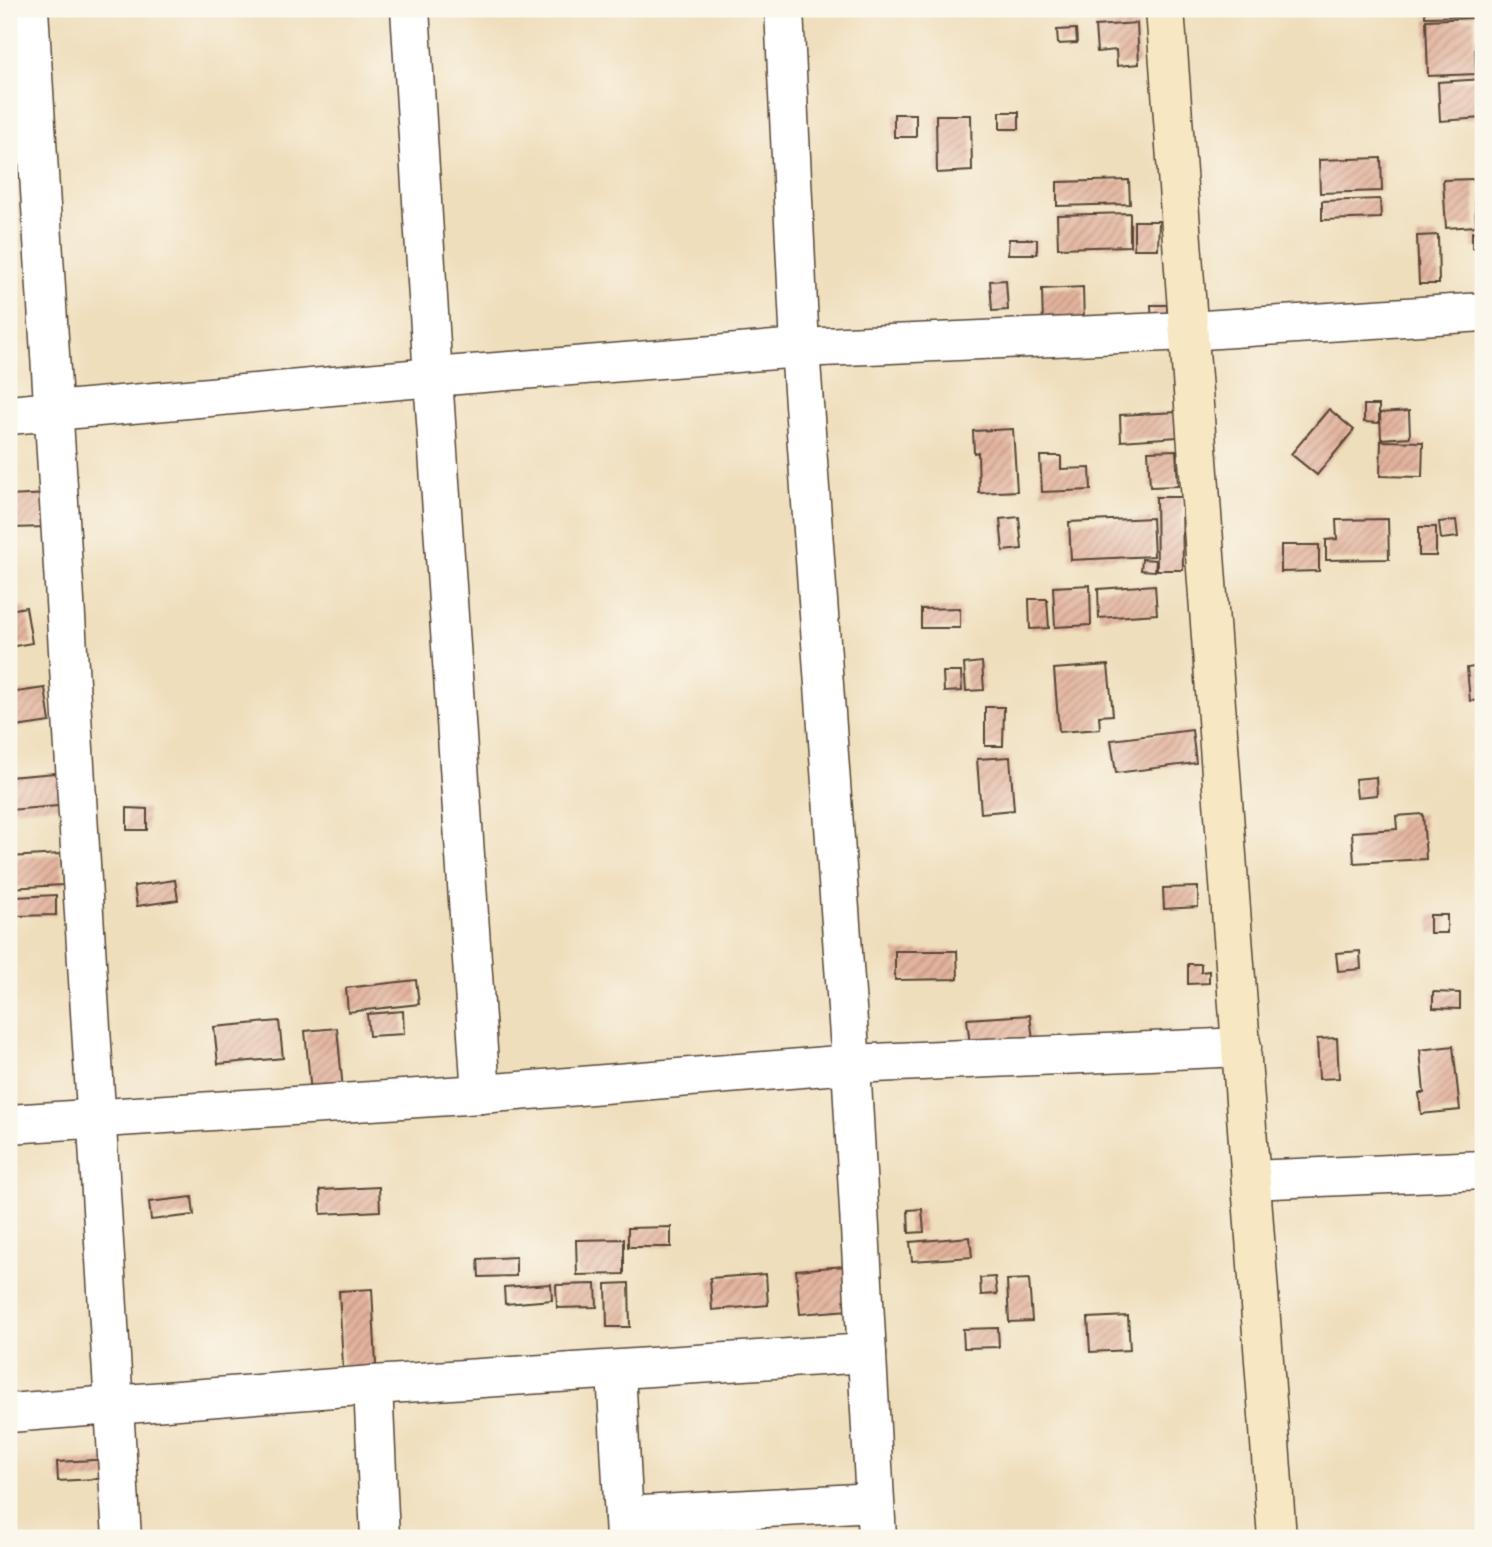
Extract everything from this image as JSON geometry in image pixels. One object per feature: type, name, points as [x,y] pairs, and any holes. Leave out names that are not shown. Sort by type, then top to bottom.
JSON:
[{"type":"street","points":[[29,9],[122,1538]]},
{"type":"street","points":[[410,9],[481,1094]]},
{"type":"street","points":[[616,1371],[624,1527],[875,1520],[851,1064],[800,348],[784,9]]},
{"type":"street","points":[[1165,9],[1277,1538]]},
{"type":"street","points":[[9,415],[800,348],[1188,331],[1483,312]]},
{"type":"street","points":[[9,1124],[481,1094],[851,1064],[1242,1047]]},
{"type":"street","points":[[1252,1180],[1483,1170]]},
{"type":"street","points":[[9,1413],[373,1385],[867,1353]]},
{"type":"street","points":[[373,1385],[380,1538]]},
{"type":"building","points":[[1425,9],[1474,9],[1474,16],[1425,17]]},
{"type":"building","points":[[1474,18],[1476,74],[1428,76],[1426,20]]},
{"type":"building","points":[[1137,23],[1139,64],[1117,66],[1116,50],[1097,52],[1095,26]]},
{"type":"building","points":[[1076,29],[1077,43],[1058,44],[1057,30]]},
{"type":"building","points":[[1483,79],[1483,118],[1440,121],[1438,82]]},
{"type":"building","points":[[1000,112],[1019,112],[1019,129],[1000,129]]},
{"type":"building","points":[[894,114],[916,114],[916,137],[894,137]]},
{"type":"building","points":[[936,115],[971,115],[972,171],[937,173]]},
{"type":"building","points":[[1381,158],[1382,191],[1320,193],[1319,160]]},
{"type":"building","points":[[1474,179],[1476,226],[1446,228],[1443,180]]},
{"type":"building","points":[[1129,180],[1130,204],[1057,206],[1057,182]]},
{"type":"building","points":[[1380,199],[1381,218],[1322,220],[1322,201]]},
{"type":"building","points":[[1130,213],[1130,246],[1058,248],[1057,215]]},
{"type":"building","points":[[1134,221],[1159,221],[1158,249],[1134,249]]},
{"type":"building","points":[[1472,232],[1483,232],[1483,248],[1472,248]]},
{"type":"building","points":[[1438,235],[1439,284],[1419,284],[1417,236]]},
{"type":"building","points":[[1009,239],[1037,239],[1037,254],[1008,254]]},
{"type":"building","points":[[1006,280],[1008,310],[992,311],[990,281]]},
{"type":"building","points":[[1083,287],[1084,324],[1043,325],[1042,289]]},
{"type":"building","points":[[1151,305],[1167,305],[1168,327],[1152,328]]},
{"type":"building","points":[[1364,405],[1379,405],[1379,423],[1364,422]]},
{"type":"building","points":[[1329,409],[1354,430],[1317,475],[1291,454]]},
{"type":"building","points":[[1409,411],[1410,437],[1381,439],[1380,413]]},
{"type":"building","points":[[1177,412],[1178,437],[1121,441],[1120,415]]},
{"type":"building","points":[[1013,429],[1017,491],[979,493],[978,452],[974,453],[973,431]]},
{"type":"building","points":[[1381,441],[1423,442],[1422,477],[1380,476]]},
{"type":"building","points":[[1176,450],[1178,486],[1150,487],[1148,451]]},
{"type":"building","points":[[1040,456],[1061,456],[1061,469],[1090,468],[1091,490],[1042,492]]},
{"type":"building","points":[[49,494],[49,527],[9,528],[9,496]]},
{"type":"building","points":[[1156,497],[1182,497],[1183,570],[1157,570]]},
{"type":"building","points":[[1019,517],[1022,549],[1003,551],[1000,519]]},
{"type":"building","points":[[1152,518],[1154,556],[1071,560],[1069,522]]},
{"type":"building","points":[[1388,519],[1389,559],[1326,560],[1326,540],[1337,539],[1336,520]]},
{"type":"building","points":[[1456,520],[1458,537],[1441,539],[1439,522]]},
{"type":"building","points":[[1419,527],[1436,527],[1436,556],[1419,556]]},
{"type":"building","points":[[1281,545],[1319,545],[1319,571],[1281,572]]},
{"type":"building","points":[[1142,559],[1156,560],[1155,571],[1141,570]]},
{"type":"building","points":[[1090,585],[1091,625],[1055,627],[1053,587]]},
{"type":"building","points":[[1155,585],[1157,614],[1099,618],[1098,589]]},
{"type":"building","points":[[1029,599],[1047,599],[1049,628],[1030,629]]},
{"type":"building","points":[[26,607],[32,643],[9,647],[9,610]]},
{"type":"building","points":[[960,608],[960,628],[921,628],[921,609]]},
{"type":"building","points":[[982,662],[984,690],[966,691],[964,664]]},
{"type":"building","points":[[1108,665],[1113,715],[1099,716],[1100,729],[1059,732],[1054,669]]},
{"type":"building","points":[[1482,666],[1483,700],[1470,701],[1467,668]]},
{"type":"building","points":[[943,672],[961,672],[962,691],[944,692]]},
{"type":"building","points":[[45,688],[50,722],[9,728],[9,693]]},
{"type":"building","points":[[985,707],[1004,707],[1003,746],[985,746]]},
{"type":"building","points":[[1192,730],[1196,763],[1116,773],[1111,740]]},
{"type":"building","points":[[1010,757],[1014,810],[981,813],[977,759]]},
{"type":"building","points":[[67,772],[70,805],[9,810],[9,777]]},
{"type":"building","points":[[1376,777],[1377,795],[1357,797],[1355,779]]},
{"type":"building","points":[[127,808],[147,809],[147,830],[127,830]]},
{"type":"building","points":[[1423,814],[1426,859],[1354,863],[1352,832],[1397,829],[1396,816]]},
{"type":"building","points":[[61,854],[63,885],[9,888],[9,857]]},
{"type":"building","points":[[175,880],[178,900],[137,906],[134,886]]},
{"type":"building","points":[[1198,887],[1198,907],[1164,909],[1163,888]]},
{"type":"building","points":[[56,895],[56,915],[15,916],[15,897]]},
{"type":"building","points":[[1430,915],[1447,915],[1447,933],[1430,933]]},
{"type":"building","points":[[895,951],[957,951],[958,979],[895,980]]},
{"type":"building","points":[[1360,951],[1361,969],[1338,971],[1336,953]]},
{"type":"building","points":[[1188,964],[1201,964],[1201,972],[1209,971],[1209,983],[1188,984]]},
{"type":"building","points":[[416,980],[419,1004],[348,1012],[346,988]]},
{"type":"building","points":[[1433,992],[1460,993],[1460,1009],[1433,1008]]},
{"type":"building","points":[[403,1011],[404,1034],[369,1036],[367,1014]]},
{"type":"building","points":[[1030,1015],[1033,1040],[970,1045],[967,1019]]},
{"type":"building","points":[[279,1021],[283,1058],[218,1064],[214,1027]]},
{"type":"building","points":[[337,1028],[343,1090],[311,1093],[305,1031]]},
{"type":"building","points":[[1337,1038],[1339,1078],[1319,1079],[1317,1039]]},
{"type":"building","points":[[1453,1046],[1460,1110],[1421,1114],[1419,1093],[1424,1093],[1420,1050]]},
{"type":"building","points":[[379,1187],[380,1211],[321,1214],[320,1190]]},
{"type":"building","points":[[192,1197],[194,1215],[151,1220],[149,1202]]},
{"type":"building","points":[[922,1209],[924,1232],[909,1233],[908,1210]]},
{"type":"building","points":[[671,1227],[671,1247],[628,1247],[628,1228]]},
{"type":"building","points":[[970,1237],[972,1257],[912,1261],[910,1242]]},
{"type":"building","points":[[624,1239],[624,1274],[577,1275],[576,1240]]},
{"type":"building","points":[[516,1257],[516,1276],[479,1277],[478,1259]]},
{"type":"building","points":[[857,1265],[861,1309],[800,1314],[796,1270]]},
{"type":"building","points":[[766,1274],[768,1305],[712,1310],[710,1278]]},
{"type":"building","points":[[995,1277],[997,1294],[981,1295],[980,1278]]},
{"type":"building","points":[[1029,1279],[1032,1321],[1009,1322],[1007,1280]]},
{"type":"building","points":[[629,1283],[630,1327],[607,1327],[606,1284]]},
{"type":"building","points":[[551,1284],[552,1300],[505,1304],[504,1287]]},
{"type":"building","points":[[596,1284],[597,1307],[557,1308],[556,1285]]},
{"type":"building","points":[[372,1289],[377,1383],[344,1384],[339,1291]]},
{"type":"building","points":[[1128,1316],[1130,1350],[1090,1352],[1088,1318]]},
{"type":"building","points":[[998,1328],[999,1347],[964,1348],[963,1329]]},
{"type":"building","points":[[112,1459],[113,1478],[58,1481],[57,1462]]}]
